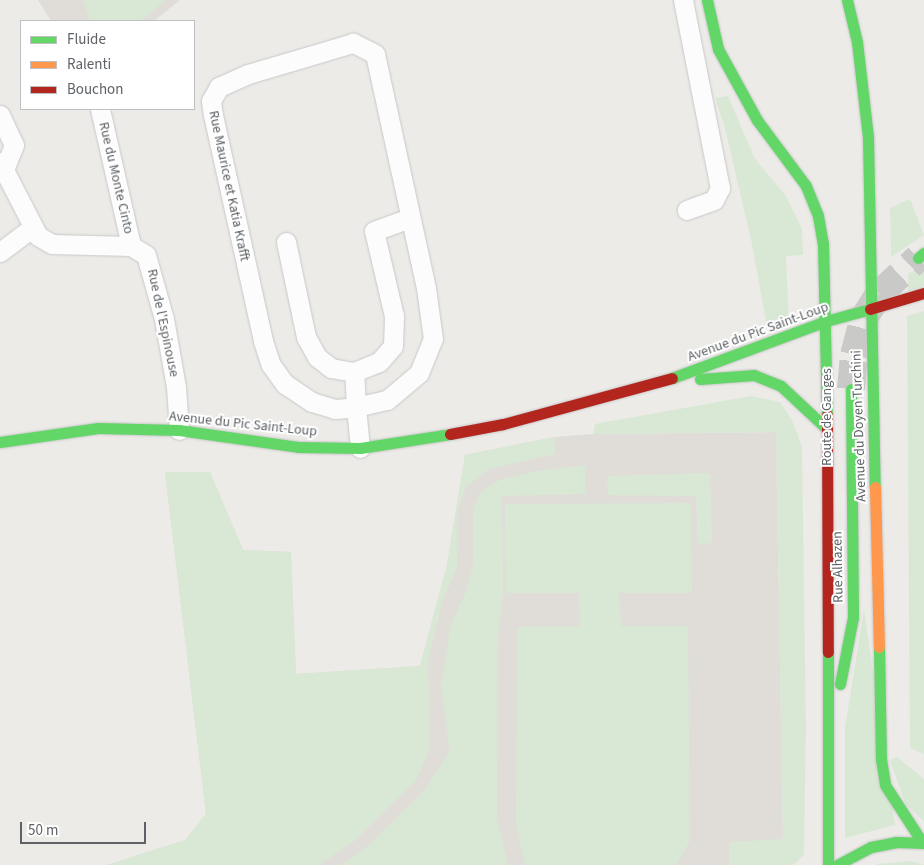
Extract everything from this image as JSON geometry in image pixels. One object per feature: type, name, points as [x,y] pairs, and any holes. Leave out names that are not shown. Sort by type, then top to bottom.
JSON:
[{"type":"main road","name":"Route de Ganges","points":[[707,0],[718,49],[743,98],[796,170],[813,200],[822,244],[826,322],[828,865]]},
{"type":"main road","name":"Avenue du Doyen Turchini","points":[[847,0],[857,42],[868,137],[870,309],[881,759],[885,785],[923,843]]},
{"type":"main road","name":"Avenue du Pic Saint-Loup","points":[[0,442],[98,428],[179,430],[298,448],[360,448],[503,424],[657,384],[826,322],[924,294]]},
{"type":"main road","name":"Avenue du Pic Saint-Loup","points":[[657,384],[754,375],[781,386],[827,429]]},
{"type":"main road","name":"Rue Alhazen","points":[[829,743],[853,617],[851,389]]},
{"type":"main road","points":[[837,865],[871,847],[896,842],[923,843]]},
{"type":"street","points":[[683,0],[720,188],[714,200],[687,210]]},
{"type":"street","name":"Rue Maurice et Katia Krafft","points":[[353,43],[375,54],[410,218],[433,339],[419,373],[387,400],[356,407],[335,409],[312,402],[285,384],[271,365],[211,101],[219,86],[248,74],[353,43]]},
{"type":"street","name":"Rue du Monte Cinto","points":[[100,110],[131,246]]},
{"type":"street","points":[[0,115],[14,145],[2,166],[32,228],[52,244],[131,246]]},
{"type":"street","points":[[286,242],[306,337],[317,357],[331,368],[354,372],[379,362],[393,346],[394,316],[374,232],[410,218]]},
{"type":"street","points":[[0,252],[32,228]]},
{"type":"street","name":"Rue de l'Espinouse","points":[[131,246],[146,255],[158,291],[176,387],[179,430]]},
{"type":"street","points":[[354,372],[360,448]]},
{"type":"shaded area","points":[[38,0],[180,0],[155,20],[50,20]]},
{"type":"shaded area","points":[[776,432],[783,839],[729,865],[107,865],[185,840],[206,814],[165,472],[210,472],[243,550],[291,552],[296,674],[420,666],[447,565],[465,455],[554,437],[593,434]]},
{"type":"green space","points":[[83,0],[165,0],[142,20],[90,20]]},
{"type":"green space","points":[[728,96],[755,159],[786,196],[802,229],[803,255],[786,256],[789,327],[768,333],[752,244],[725,128],[715,98]]},
{"type":"green space","points":[[910,199],[924,235],[891,257],[890,208]]},
{"type":"green space","points":[[924,265],[924,286],[908,291],[908,274]]},
{"type":"green space","points":[[924,311],[924,754],[910,748],[907,316]]},
{"type":"green space","points":[[751,396],[780,402],[793,422],[802,447],[806,728],[804,855],[793,865],[729,865],[729,842],[783,839],[776,432],[593,434],[595,424]]},
{"type":"green space","points":[[554,437],[555,454],[489,469],[466,487],[458,509],[457,568],[442,602],[428,661],[430,750],[416,780],[354,841],[319,865],[107,865],[185,840],[206,814],[165,472],[210,472],[243,550],[291,552],[296,674],[420,666],[447,565],[465,455]]},
{"type":"green space","points":[[585,465],[585,494],[502,496],[503,591],[498,636],[497,819],[508,865],[342,865],[369,845],[424,791],[450,751],[441,686],[451,624],[466,592],[473,563],[473,509],[478,497],[484,489],[502,479],[538,471]]},
{"type":"green space","points":[[710,473],[712,543],[698,544],[696,496],[608,495],[607,476]]},
{"type":"green space","points":[[691,503],[692,593],[619,593],[621,626],[688,626],[690,840],[677,865],[525,865],[516,826],[517,627],[580,626],[579,593],[506,593],[505,504]]},
{"type":"green space","points":[[864,609],[895,825],[845,838],[845,728]]},
{"type":"green space","points":[[897,757],[924,779],[924,821],[906,805],[890,760]]},
{"type":"green space","points":[[911,861],[924,865],[876,865],[878,864]]},
{"type":"tunnel","points":[[851,389],[854,355],[864,318],[879,294],[918,258]]},
{"type":"traffic: fast","points":[[707,0],[718,49],[757,120],[806,186],[818,216],[823,244],[827,415]]},
{"type":"traffic: fast","points":[[847,0],[857,42],[868,137],[875,487]]},
{"type":"traffic: fast","points":[[918,258],[924,253]]},
{"type":"traffic: fast","points":[[672,378],[826,321],[870,309]]},
{"type":"traffic: fast","points":[[700,379],[754,375],[781,386],[827,429]]},
{"type":"traffic: fast","points":[[840,684],[853,617],[851,389]]},
{"type":"traffic: fast","points":[[0,442],[98,428],[179,430],[298,447],[360,448],[450,434]]},
{"type":"traffic: fast","points":[[879,647],[881,759],[885,785],[922,842]]},
{"type":"traffic: fast","points":[[828,652],[828,865]]},
{"type":"traffic: fast","points":[[837,865],[871,847],[896,842],[924,843]]},
{"type":"traffic: slow","points":[[875,487],[879,647]]},
{"type":"traffic: jam","points":[[870,309],[924,293]]},
{"type":"traffic: jam","points":[[450,434],[503,424],[672,378]]},
{"type":"traffic: jam","points":[[827,415],[828,652]]}]
